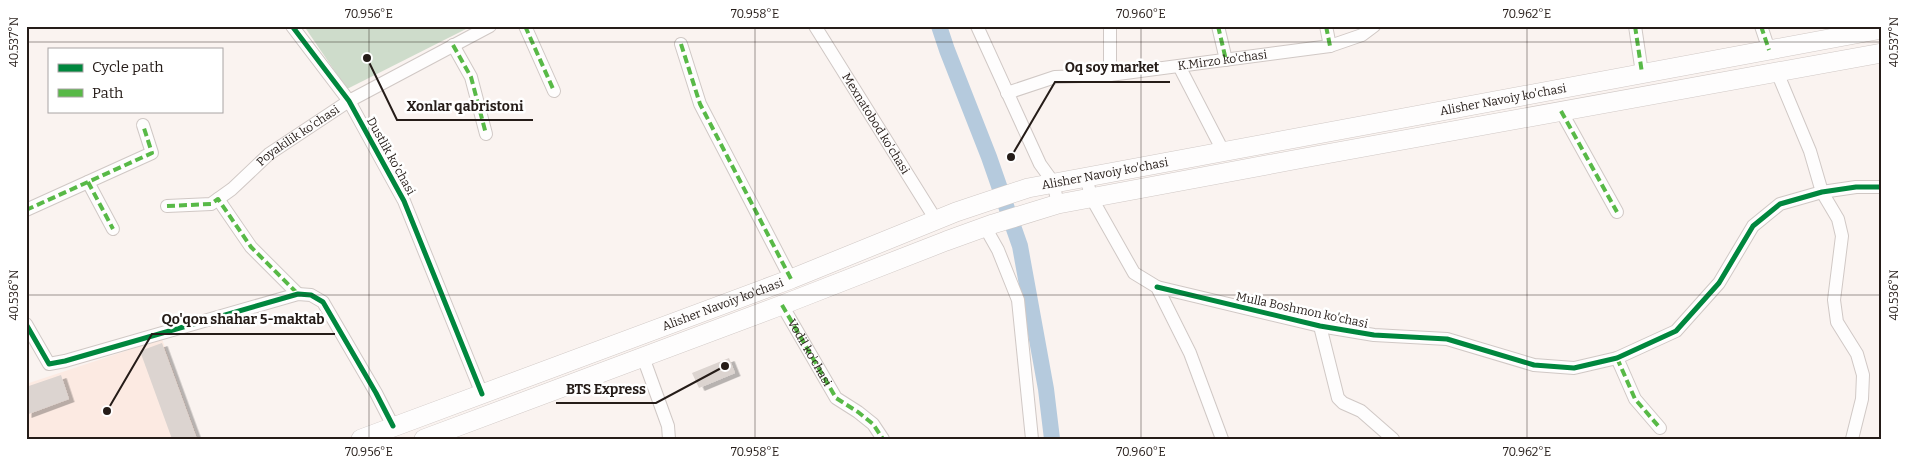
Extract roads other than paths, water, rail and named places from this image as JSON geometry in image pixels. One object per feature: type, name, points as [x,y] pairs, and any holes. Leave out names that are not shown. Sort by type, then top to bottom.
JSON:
[{"type":"main road","name":"Alisher Navoiy ko'chasi","points":[[362,439],[791,279],[936,220],[1028,188],[1882,29]]},
{"type":"main road","name":"Alisher Navoiy ko'chasi","points":[[424,439],[460,432],[642,357],[989,225],[1058,204],[1882,53]]},
{"type":"street","name":"Dustlik ko'chasi","points":[[292,26],[349,101],[404,201],[482,394]]},
{"type":"street","name":"Poyakilik ko'chasi","points":[[218,199],[269,154],[349,101],[490,26]]},
{"type":"street","points":[[525,26],[554,90]]},
{"type":"street","name":"Mexnatobod ko'chasi","points":[[815,26],[936,220]]},
{"type":"street","points":[[978,26],[1040,164],[1053,182],[1058,204]]},
{"type":"street","points":[[1110,26],[1110,75]]},
{"type":"street","points":[[1218,26],[1226,60]]},
{"type":"street","points":[[1326,26],[1330,46]]},
{"type":"street","name":"K.Mirzo ko'chasi","points":[[1007,92],[1054,77],[1110,75],[1330,46],[1362,35],[1374,26]]},
{"type":"street","points":[[1635,26],[1642,73]]},
{"type":"street","points":[[1761,26],[1769,50]]},
{"type":"street","points":[[681,44],[700,104],[791,279]]},
{"type":"street","points":[[453,45],[471,77],[486,134]]},
{"type":"street","points":[[1179,66],[1223,151]]},
{"type":"street","points":[[1777,72],[1810,151],[1822,192],[1838,219],[1842,236],[1834,300],[1837,322],[1857,354],[1863,375],[1862,399],[1852,439]]},
{"type":"street","points":[[1561,111],[1617,212]]},
{"type":"street","points":[[26,210],[152,153],[143,125]]},
{"type":"street","points":[[1086,176],[1091,197],[1134,273],[1157,287],[1190,353],[1222,439]]},
{"type":"street","points":[[88,182],[112,229]]},
{"type":"street","name":"Mulla Boshmon ko'chasi","points":[[1157,287],[1320,326],[1374,335],[1447,339],[1534,365],[1574,368],[1617,358],[1676,331],[1719,282],[1753,226],[1780,204],[1822,192],[1856,187],[1882,187]]},
{"type":"street","points":[[167,206],[211,204],[218,199],[251,247],[298,294]]},
{"type":"street","points":[[989,225],[1018,300],[1032,439]]},
{"type":"street","points":[[26,324],[49,364],[298,294],[311,295],[324,302],[393,426]]},
{"type":"street","name":"Vodil ko'chasi","points":[[782,305],[836,398],[873,424],[882,439]]},
{"type":"street","points":[[1320,326],[1338,398],[1343,403],[1361,410],[1393,439]]},
{"type":"street","points":[[642,357],[668,426],[669,439]]},
{"type":"street","points":[[1617,358],[1635,399],[1660,428]]},
{"type":"waterway","points":[[939,26],[989,157],[1020,246],[1046,389],[1052,439]]},
{"type":"place","name":"Xonlar qabristoni","points":[[367,58]]},
{"type":"place","name":"Oq soy market","points":[[1011,157]]},
{"type":"place","name":"BTS Express","points":[[725,366]]},
{"type":"place","name":"Qo'qon shahar 5-maktab","points":[[107,411]]}]
